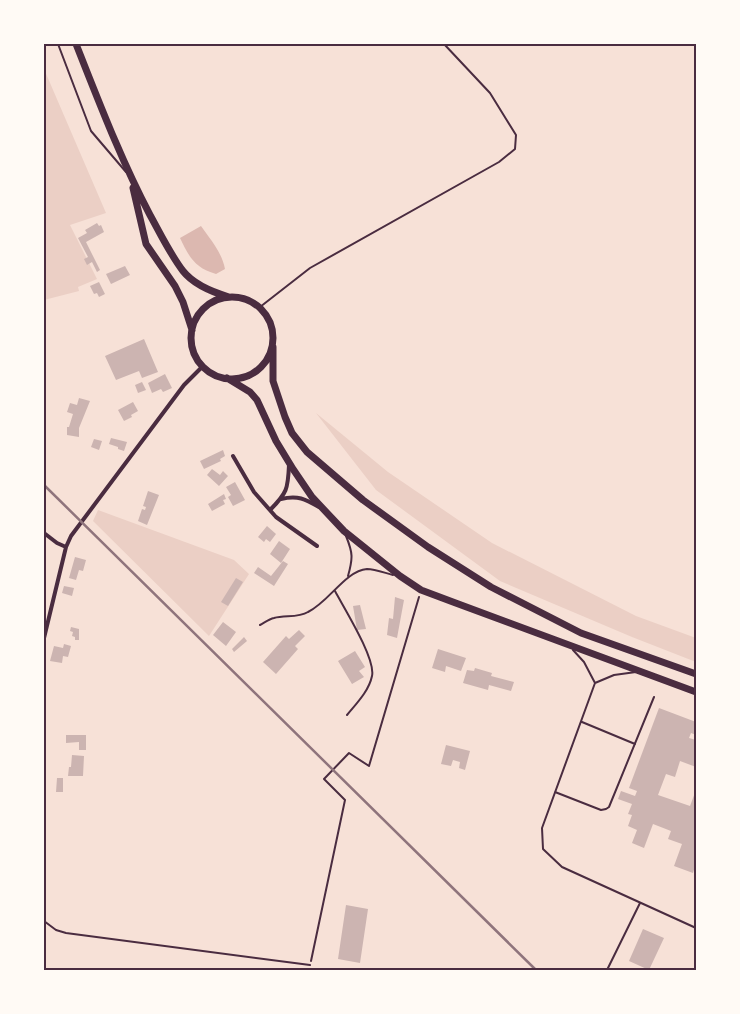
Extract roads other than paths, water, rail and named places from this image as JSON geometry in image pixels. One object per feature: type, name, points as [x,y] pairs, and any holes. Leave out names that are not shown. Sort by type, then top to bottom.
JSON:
[{"type":"highway","points":[[76,44],[131,178],[161,235],[184,272],[201,286],[214,293],[246,299],[260,308],[269,319],[273,333],[273,381],[292,432],[307,452],[363,500],[428,547],[500,591],[581,633],[696,674]]},
{"type":"highway","points":[[131,178],[146,244],[184,302],[192,330]]},
{"type":"highway","points":[[229,297],[216,300],[204,307],[196,318],[192,330],[191,343],[195,356],[203,366],[214,374],[227,378],[250,392],[257,400],[276,441],[312,497],[344,531],[400,576],[422,590],[696,692]]},
{"type":"highway","points":[[227,378],[242,378],[256,372],[266,361],[272,347]]},
{"type":"street","points":[[44,638],[66,547],[74,529],[97,502],[184,386],[203,366]]},
{"type":"street","points":[[233,456],[254,492],[276,517],[317,546]]},
{"type":"street","points":[[270,510],[281,499],[288,487],[290,463]]},
{"type":"street","points":[[281,499],[290,497],[304,498],[326,512]]},
{"type":"street","points":[[44,533],[66,547]]},
{"type":"lane","points":[[58,44],[90,131],[131,178]]},
{"type":"lane","points":[[260,308],[310,268],[499,162],[515,149],[516,135],[490,93],[444,44]]},
{"type":"lane","points":[[344,531],[352,550],[352,561],[348,576]]},
{"type":"lane","points":[[260,625],[273,618],[301,616],[320,604],[348,576],[357,571],[368,569],[400,576]]},
{"type":"lane","points":[[335,591],[370,660],[372,675],[364,694],[347,715]]},
{"type":"lane","points":[[568,644],[584,662],[595,683]]},
{"type":"lane","points":[[643,672],[614,675],[595,683],[542,828],[542,849],[562,866],[696,928]]},
{"type":"lane","points":[[555,792],[601,810],[606,809],[611,802],[654,697]]},
{"type":"lane","points":[[581,721],[635,744]]},
{"type":"lane","points":[[607,970],[640,903]]},
{"type":"lane","points":[[44,921],[56,930],[66,933],[310,965]]},
{"type":"railway","points":[[44,485],[536,970]]}]
